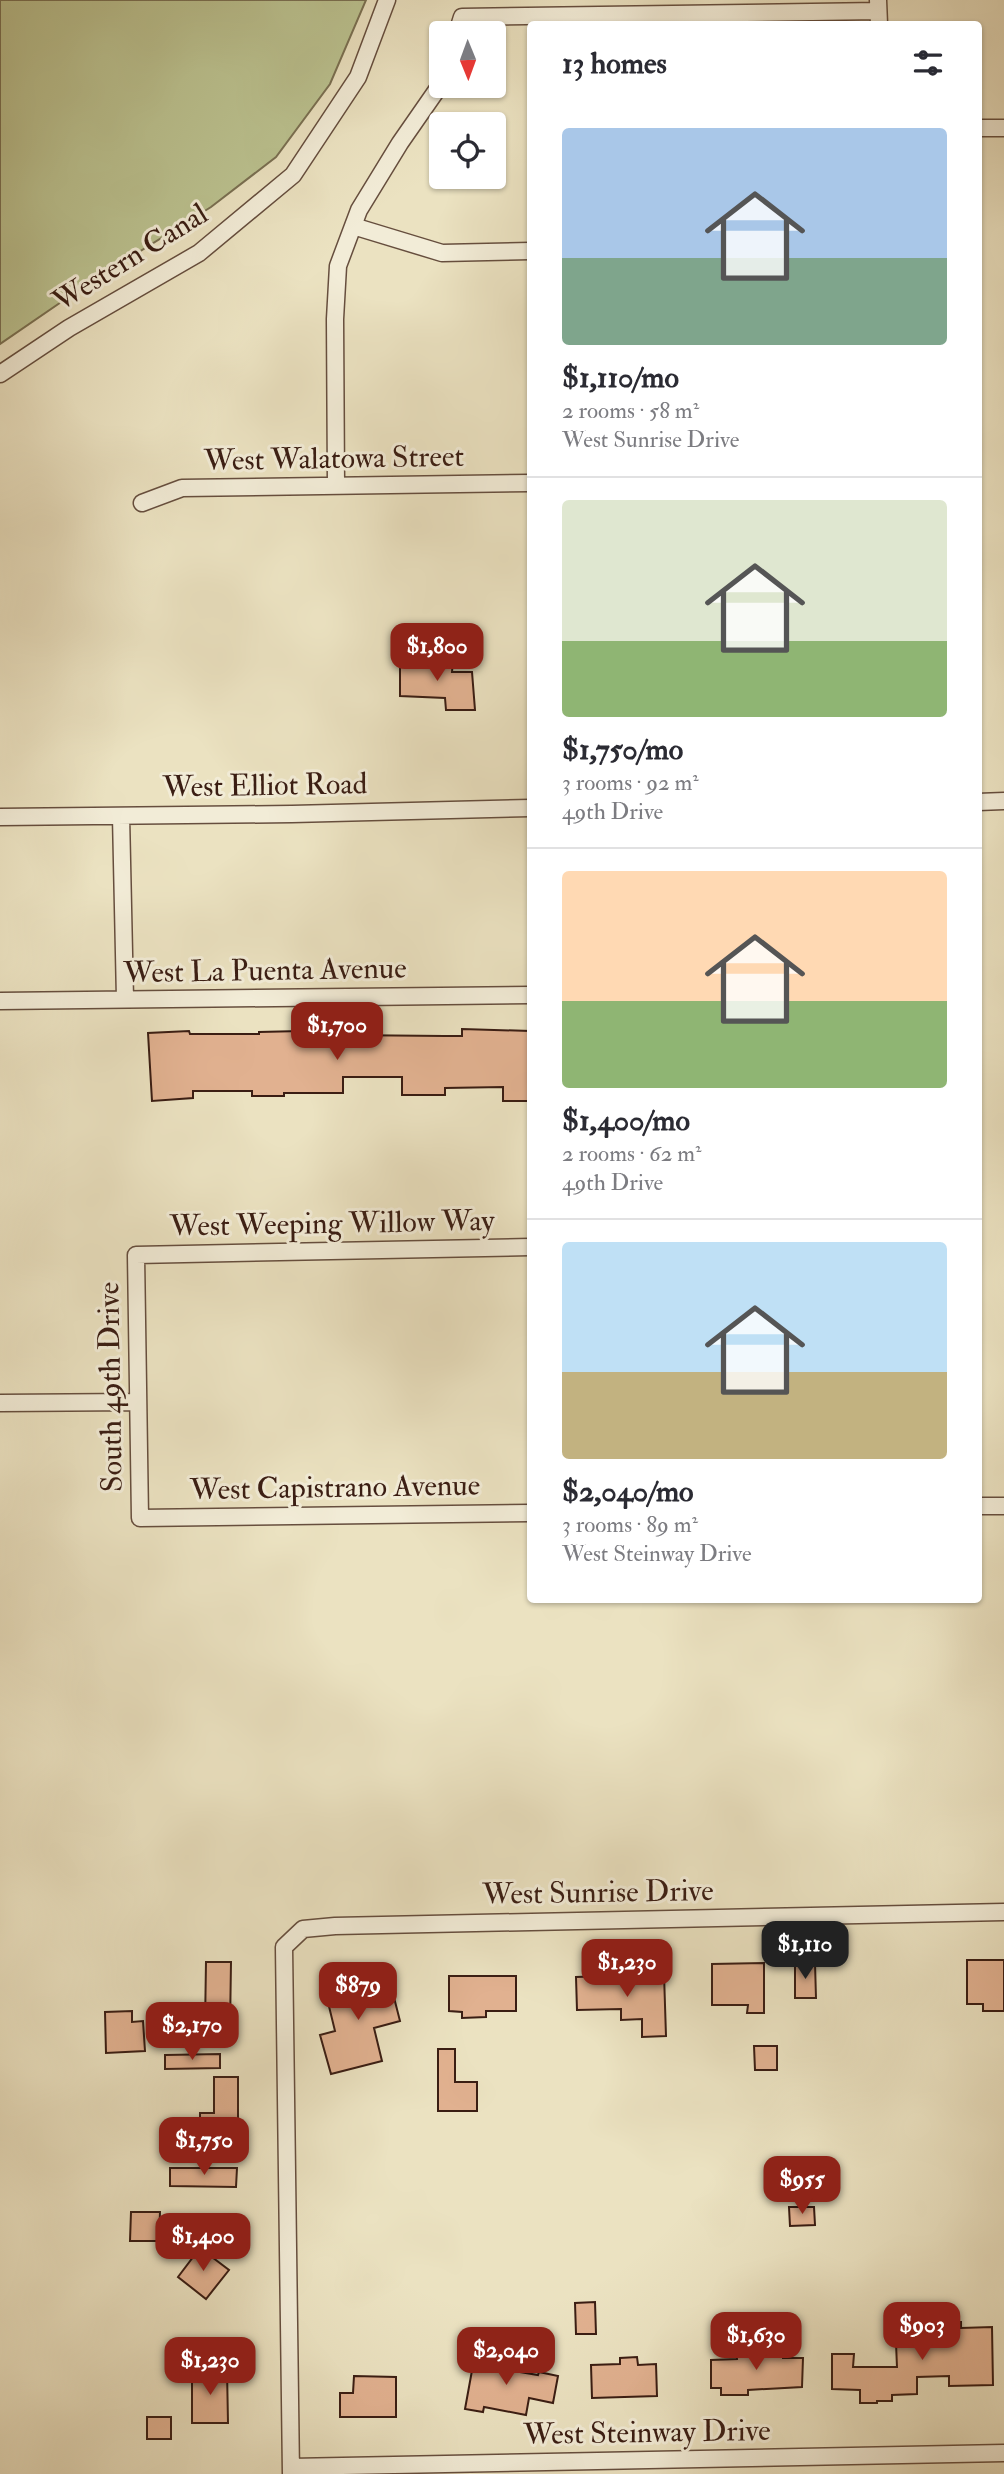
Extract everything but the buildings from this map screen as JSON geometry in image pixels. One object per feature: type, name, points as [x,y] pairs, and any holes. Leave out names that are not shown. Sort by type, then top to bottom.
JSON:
[{"type":"street","name":"Western Canal","points":[[0,374],[69,328],[199,253],[293,175],[358,77],[387,0]]},
{"type":"street","points":[[461,21],[462,17],[878,12]]},
{"type":"street","points":[[336,486],[335,319],[338,266],[359,210],[400,143],[432,98]]},
{"type":"street","points":[[982,128],[1004,128]]},
{"type":"street","points":[[353,226],[442,253],[527,251]]},
{"type":"street","name":"West Walatowa Street","points":[[142,503],[182,488],[527,483]]},
{"type":"street","points":[[982,802],[1004,801]]},
{"type":"street","name":"West Elliot Road","points":[[0,817],[527,808]]},
{"type":"street","points":[[121,816],[125,999]]},
{"type":"street","name":"West La Puenta Avenue","points":[[0,1001],[527,995]]},
{"type":"street","name":"West Weeping Willow Way","points":[[136,1255],[527,1247]]},
{"type":"street","name":"South 49th Drive","points":[[136,1255],[140,1518]]},
{"type":"street","points":[[0,1404],[137,1402]]},
{"type":"street","points":[[982,1506],[1004,1506]]},
{"type":"street","name":"West Capistrano Avenue","points":[[140,1518],[527,1513]]},
{"type":"street","name":"West Sunrise Drive","points":[[291,2470],[284,1947],[303,1929],[335,1926],[1004,1912]]},
{"type":"street","name":"West Steinway Drive","points":[[291,2470],[1004,2453]]},
{"type":"green space","points":[[0,0],[366,0],[330,84],[276,157],[211,207],[86,285],[0,344]]}]
